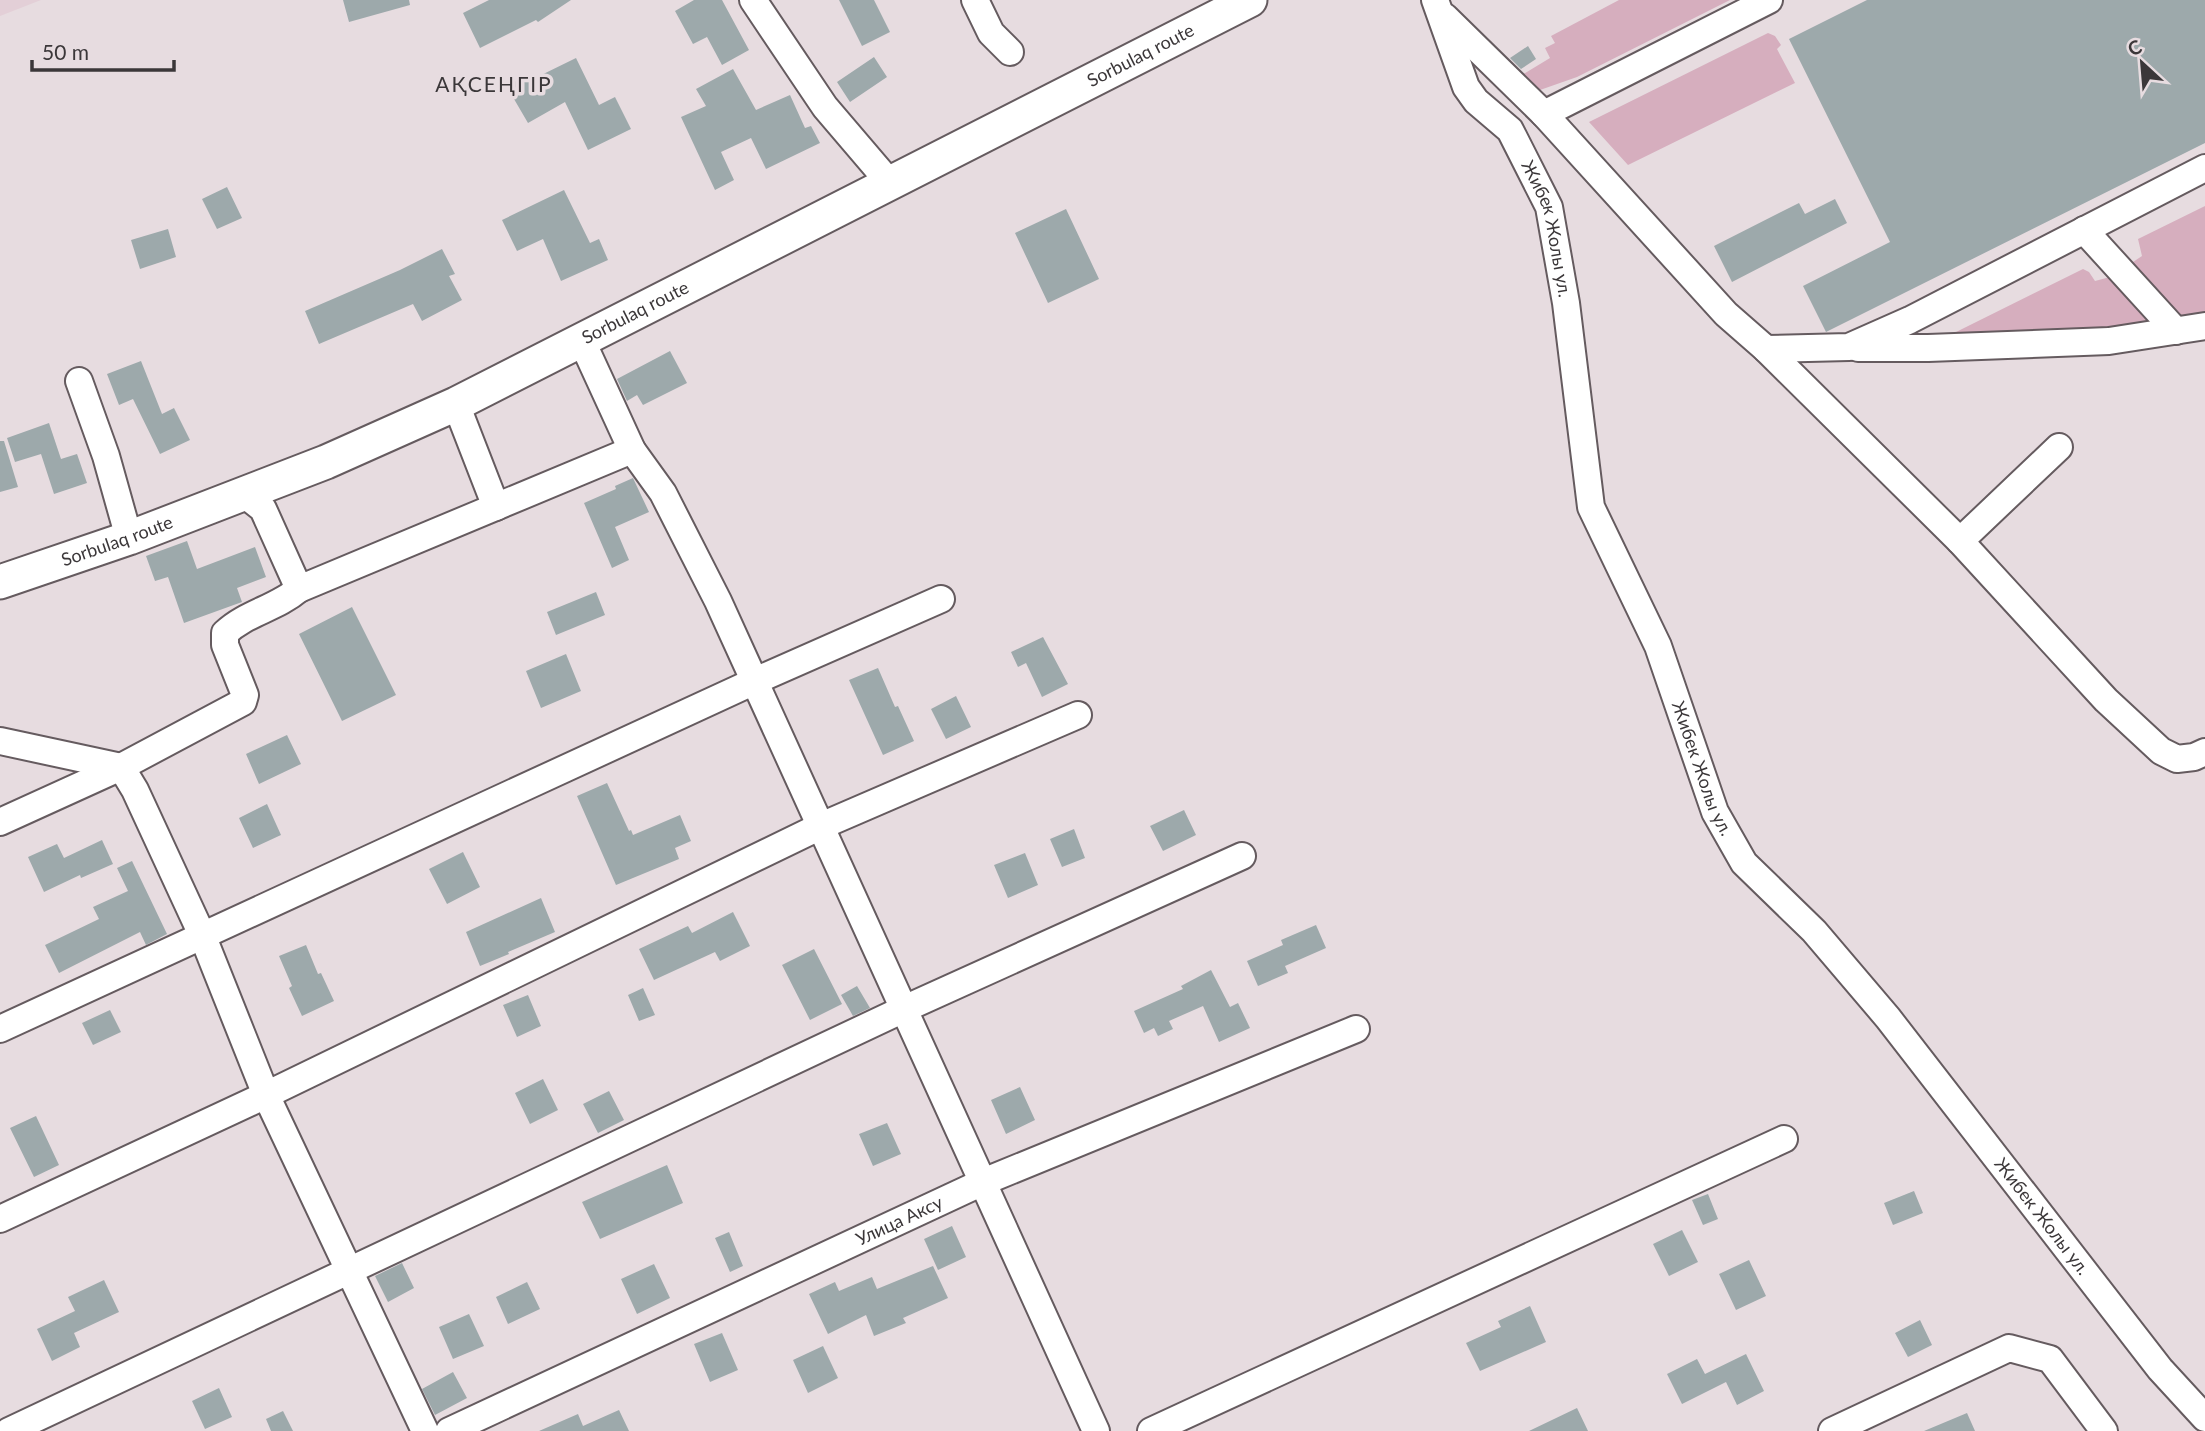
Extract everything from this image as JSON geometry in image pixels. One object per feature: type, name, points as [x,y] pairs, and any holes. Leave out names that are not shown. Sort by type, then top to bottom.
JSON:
[{"type":"main road","name":"Sorbulaq route","points":[[0,582],[130,538],[326,462],[456,404],[581,338],[1250,0]]},
{"type":"street","points":[[753,0],[825,107],[889,182]]},
{"type":"street","points":[[975,0],[992,33],[1010,52]]},
{"type":"street","points":[[1544,114],[1769,0]]},
{"type":"street","points":[[1438,6],[1483,57],[1544,114],[1726,314],[1766,349],[1960,541],[2106,700],[2161,751],[2178,759],[2194,758],[2205,752]]},
{"type":"street","name":"Жибек Жолы ул.","points":[[1438,6],[1466,88],[1476,101],[1510,130],[1549,208],[1566,303],[1591,507],[1658,646],[1715,812],[1744,863],[1814,931],[1888,1018],[2151,1358],[2205,1418]]},
{"type":"street","points":[[1849,347],[1910,320],[2205,168]]},
{"type":"street","points":[[2084,230],[2176,331]]},
{"type":"street","points":[[1766,349],[1928,348],[2109,341],[2205,326]]},
{"type":"street","points":[[581,338],[632,450],[663,493],[718,601],[1096,1431]]},
{"type":"street","points":[[79,381],[106,456],[130,538]]},
{"type":"street","points":[[456,404],[496,507]]},
{"type":"street","points":[[1960,541],[2059,447]]},
{"type":"street","points":[[0,822],[121,767],[243,702],[245,695],[225,645],[225,633],[234,625],[285,601],[299,589],[632,450]]},
{"type":"street","points":[[244,494],[262,509],[299,589]]},
{"type":"street","points":[[0,1029],[755,681],[941,599]]},
{"type":"street","points":[[0,1219],[266,1095],[821,826],[1078,715]]},
{"type":"street","points":[[0,741],[121,767],[135,790],[203,937],[266,1095],[425,1431]]},
{"type":"street","points":[[9,1431],[904,1009],[1242,856]]},
{"type":"street","name":"Улица Аксу","points":[[449,1431],[983,1182],[1356,1030]]},
{"type":"street","points":[[1151,1431],[1784,1139]]},
{"type":"street","points":[[1832,1431],[2009,1348],[2050,1359],[2104,1431]]},
{"type":"shaded area","points":[[0,0],[41,0],[0,16]]},
{"type":"shaded area","points":[[1619,0],[1730,0],[1577,77],[1540,90],[1522,75],[1550,58],[1545,48],[1555,43],[1551,36]]},
{"type":"shaded area","points":[[1768,33],[1775,36],[1781,45],[1777,49],[1795,83],[1628,165],[1589,122]]},
{"type":"shaded area","points":[[2205,206],[2205,320],[2182,324],[2130,264],[2142,256],[2138,239]]},
{"type":"shaded area","points":[[2083,269],[2089,272],[2095,281],[2110,277],[2151,317],[2150,327],[1950,335]]},
{"type":"building","points":[[343,0],[409,0],[410,5],[349,22]]},
{"type":"building","points":[[489,0],[571,0],[538,22],[536,20],[480,48],[463,13]]},
{"type":"building","points":[[694,0],[722,0],[749,50],[722,65],[707,37],[693,44],[675,11]]},
{"type":"building","points":[[839,0],[874,0],[890,32],[862,46]]},
{"type":"building","points":[[1867,0],[2205,0],[2205,143],[1826,332],[1803,286],[1890,242],[1789,39]]},
{"type":"building","points":[[1528,46],[1536,59],[1521,69],[1510,58]]},
{"type":"building","points":[[874,57],[887,77],[850,102],[837,82]]},
{"type":"building","points":[[576,58],[599,105],[615,97],[631,129],[588,150],[565,102],[528,123],[507,87],[524,76],[527,82]]},
{"type":"building","points":[[733,69],[756,110],[790,95],[805,128],[811,126],[820,143],[766,169],[751,138],[721,152],[734,180],[715,190],[681,117],[706,106],[696,89]]},
{"type":"building","points":[[227,187],[242,218],[217,229],[202,199]]},
{"type":"building","points":[[564,190],[590,243],[599,239],[608,260],[561,281],[543,239],[517,251],[502,220]]},
{"type":"building","points":[[1835,199],[1847,223],[1732,282],[1714,246],[1799,203],[1805,214]]},
{"type":"building","points":[[1066,209],[1099,279],[1048,303],[1015,233]]},
{"type":"building","points":[[168,229],[176,257],[140,269],[131,240]]},
{"type":"building","points":[[442,249],[455,274],[449,276],[462,300],[422,321],[413,304],[319,344],[305,311]]},
{"type":"building","points":[[670,351],[687,383],[643,405],[637,395],[627,401],[617,379]]},
{"type":"building","points":[[141,361],[162,414],[174,408],[190,440],[160,454],[133,399],[119,405],[107,374]]},
{"type":"building","points":[[49,423],[61,459],[77,454],[87,483],[54,494],[41,454],[15,462],[7,438]]},
{"type":"building","points":[[0,441],[4,441],[18,487],[0,492]]},
{"type":"building","points":[[633,478],[649,512],[615,527],[629,560],[612,568],[584,503]]},
{"type":"building","points":[[187,541],[197,569],[255,547],[266,577],[237,588],[242,602],[184,623],[168,577],[155,581],[146,556]]},
{"type":"building","points":[[596,592],[605,615],[556,635],[547,612]]},
{"type":"building","points":[[352,607],[396,695],[342,721],[299,634]]},
{"type":"building","points":[[1043,637],[1068,684],[1042,697],[1026,663],[1018,667],[1011,652]]},
{"type":"building","points":[[566,654],[581,691],[541,708],[526,671]]},
{"type":"building","points":[[878,668],[914,741],[883,755],[849,680]]},
{"type":"building","points":[[956,696],[971,727],[946,739],[931,709]]},
{"type":"building","points":[[287,735],[301,764],[259,784],[246,754]]},
{"type":"building","points":[[607,783],[633,835],[680,815],[691,841],[675,848],[679,859],[616,885],[577,796]]},
{"type":"building","points":[[267,804],[281,835],[253,848],[239,818]]},
{"type":"building","points":[[1184,810],[1196,835],[1163,851],[1150,826]]},
{"type":"building","points":[[1074,829],[1085,858],[1062,867],[1050,839]]},
{"type":"building","points":[[102,840],[113,864],[81,878],[80,875],[44,892],[28,857],[57,844],[64,858]]},
{"type":"building","points":[[463,852],[480,887],[447,904],[429,869]]},
{"type":"building","points":[[1025,853],[1038,885],[1008,898],[994,865]]},
{"type":"building","points":[[132,861],[167,934],[146,945],[140,932],[59,973],[45,945],[99,919],[93,907],[128,891],[117,868]]},
{"type":"building","points":[[541,898],[555,932],[480,966],[466,932]]},
{"type":"building","points":[[733,912],[750,946],[720,961],[715,952],[654,980],[639,949],[688,926],[692,933]]},
{"type":"building","points":[[1316,925],[1326,948],[1285,966],[1288,973],[1258,986],[1247,961],[1283,945],[1281,940]]},
{"type":"building","points":[[306,945],[318,974],[321,973],[334,1001],[302,1016],[289,988],[292,986],[279,956]]},
{"type":"building","points":[[814,949],[842,1004],[810,1020],[782,965]]},
{"type":"building","points":[[1211,970],[1230,1007],[1238,1003],[1250,1028],[1219,1042],[1203,1006],[1169,1021],[1173,1029],[1158,1036],[1154,1028],[1144,1033],[1134,1011],[1183,989],[1181,986]]},
{"type":"building","points":[[857,986],[870,1008],[853,1016],[841,995]]},
{"type":"building","points":[[643,988],[655,1015],[639,1021],[628,995]]},
{"type":"building","points":[[528,995],[541,1026],[517,1037],[503,1005]]},
{"type":"building","points":[[110,1010],[121,1032],[93,1045],[82,1023]]},
{"type":"building","points":[[543,1079],[558,1110],[530,1124],[515,1093]]},
{"type":"building","points":[[1020,1087],[1035,1120],[1006,1134],[991,1100]]},
{"type":"building","points":[[609,1091],[624,1120],[598,1133],[583,1104]]},
{"type":"building","points":[[36,1116],[59,1165],[34,1177],[10,1128]]},
{"type":"building","points":[[887,1123],[901,1154],[873,1166],[859,1134]]},
{"type":"building","points":[[667,1165],[683,1203],[600,1239],[582,1202]]},
{"type":"building","points":[[1914,1191],[1923,1213],[1893,1225],[1884,1203]]},
{"type":"building","points":[[1708,1194],[1718,1219],[1703,1225],[1692,1200]]},
{"type":"building","points":[[952,1226],[966,1257],[938,1270],[924,1239]]},
{"type":"building","points":[[1682,1230],[1698,1262],[1669,1276],[1653,1244]]},
{"type":"building","points":[[729,1232],[743,1266],[730,1272],[715,1238]]},
{"type":"building","points":[[1749,1260],[1766,1296],[1736,1310],[1719,1274]]},
{"type":"building","points":[[402,1263],[414,1288],[388,1302],[375,1276]]},
{"type":"building","points":[[654,1264],[670,1298],[637,1314],[621,1279]]},
{"type":"building","points":[[933,1266],[948,1298],[903,1318],[906,1323],[874,1336],[866,1315],[828,1334],[809,1294],[835,1282],[839,1291],[872,1277],[877,1289]]},
{"type":"building","points":[[104,1280],[119,1312],[74,1333],[80,1347],[52,1361],[37,1329],[75,1311],[68,1297]]},
{"type":"building","points":[[527,1282],[540,1309],[508,1324],[496,1297]]},
{"type":"building","points":[[1530,1306],[1546,1342],[1480,1371],[1466,1343],[1501,1327],[1498,1321]]},
{"type":"building","points":[[469,1314],[484,1346],[453,1359],[439,1327]]},
{"type":"building","points":[[1920,1320],[1932,1345],[1908,1357],[1895,1333]]},
{"type":"building","points":[[722,1333],[738,1370],[710,1382],[694,1344]]},
{"type":"building","points":[[823,1346],[838,1378],[808,1393],[793,1360]]},
{"type":"building","points":[[1746,1354],[1764,1391],[1737,1405],[1726,1382],[1682,1404],[1667,1374],[1697,1359],[1705,1374]]},
{"type":"building","points":[[453,1372],[467,1398],[435,1415],[422,1389]]},
{"type":"building","points":[[219,1388],[232,1417],[205,1429],[192,1401]]},
{"type":"building","points":[[1577,1408],[1588,1431],[1529,1431]]},
{"type":"building","points":[[619,1410],[629,1431],[539,1431],[578,1414],[583,1426]]},
{"type":"building","points":[[283,1411],[293,1431],[271,1431],[266,1419]]},
{"type":"building","points":[[1967,1413],[1975,1431],[1924,1431]]},
{"type":"district","name":"АҚСЕҢГІР","points":[[494,85]]}]
